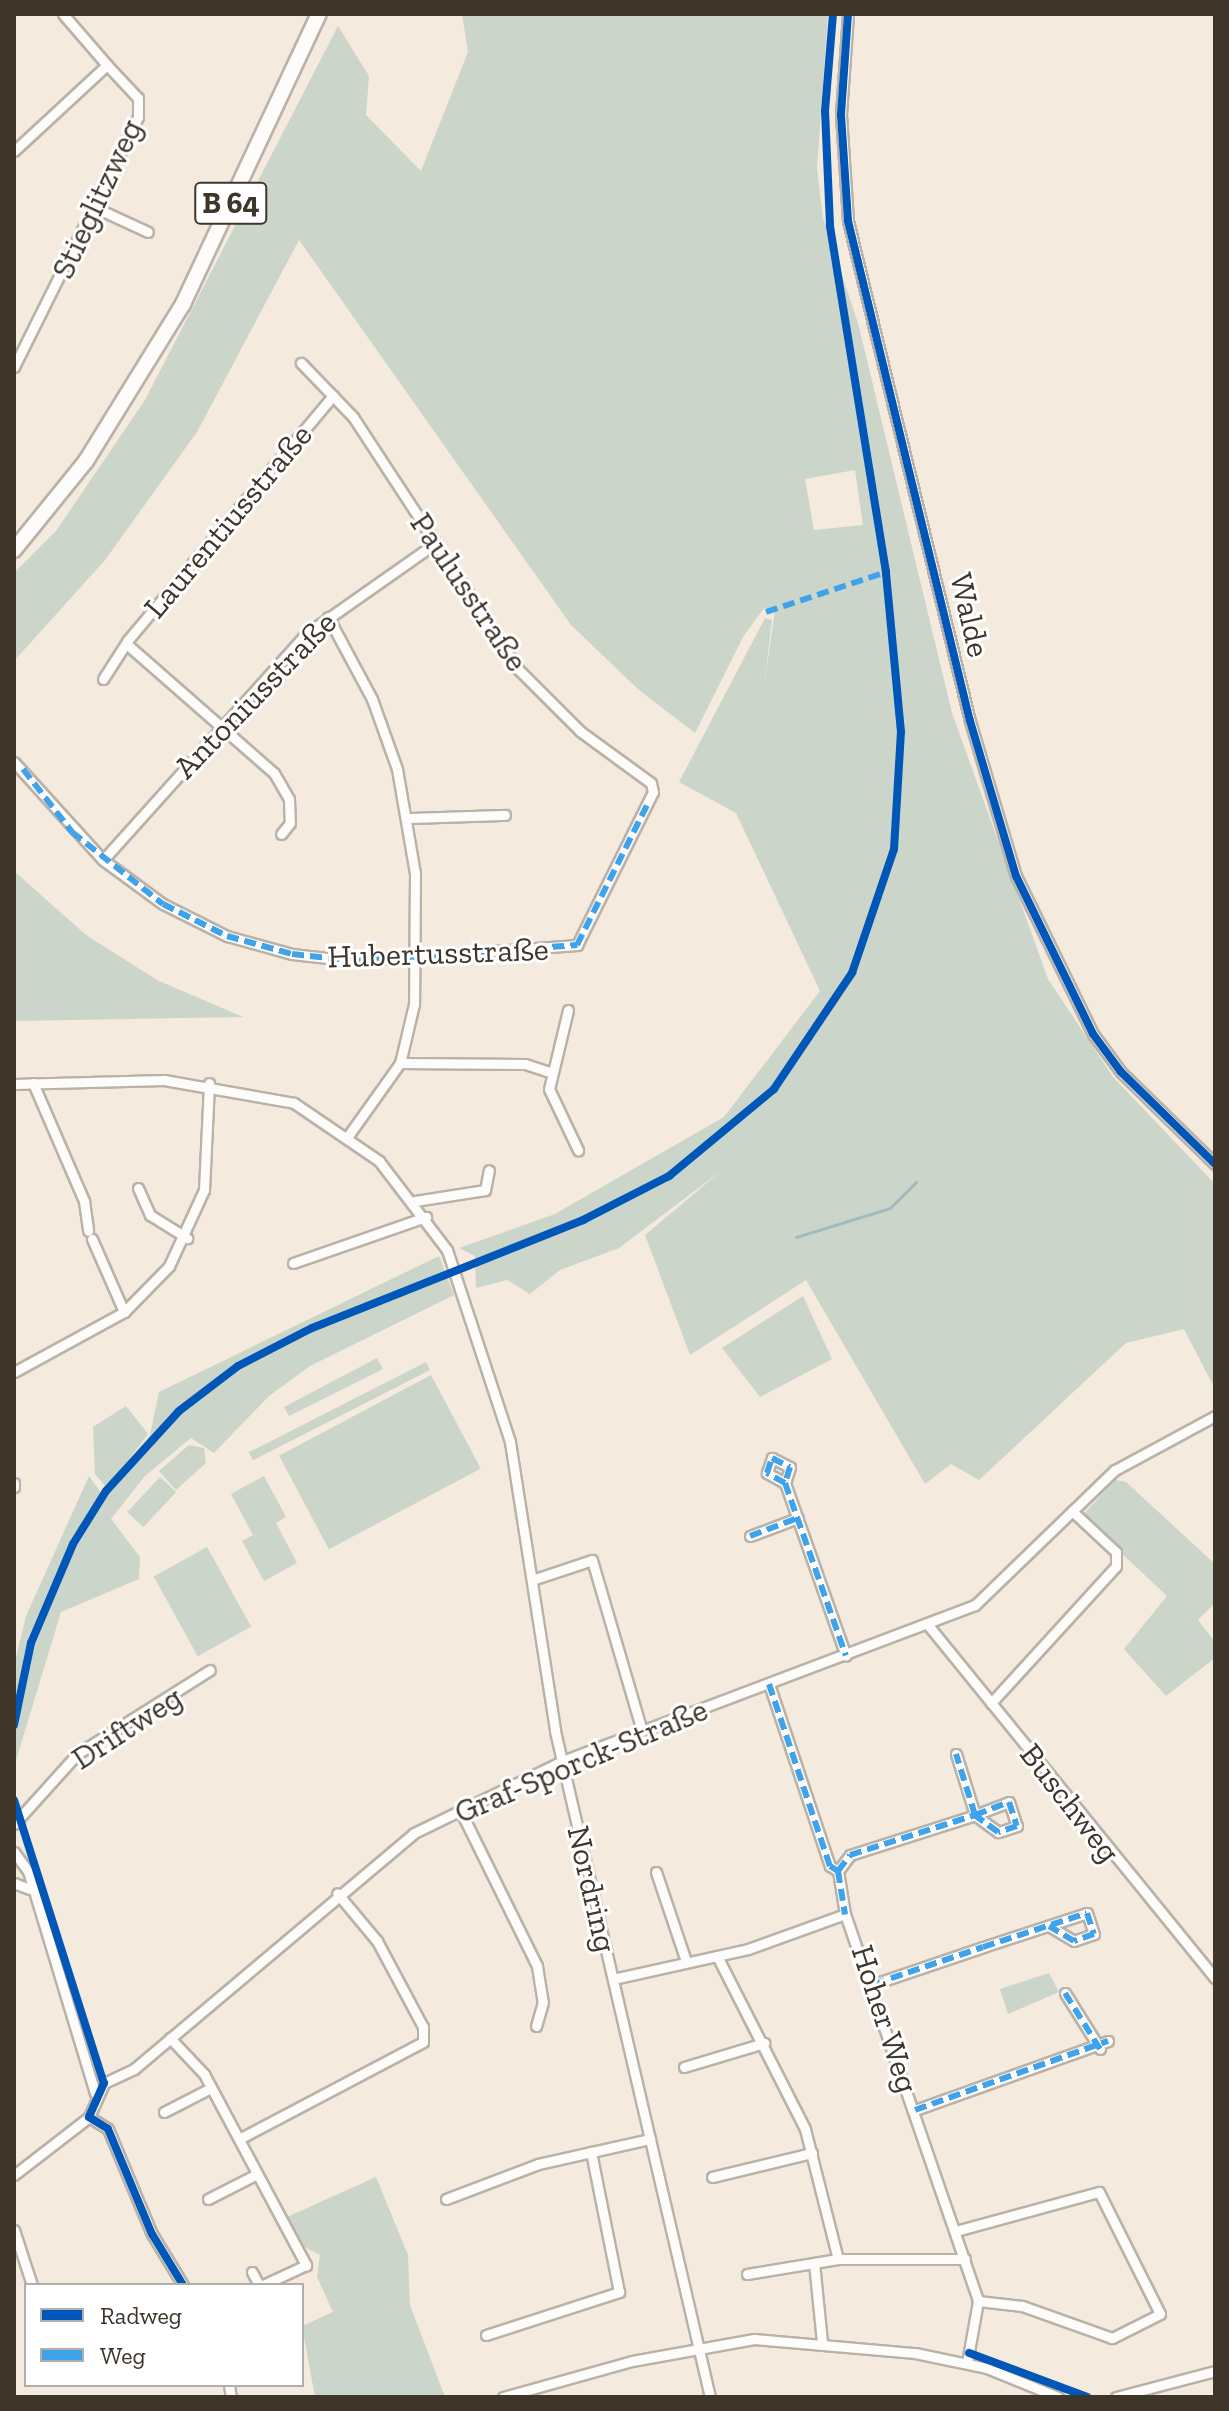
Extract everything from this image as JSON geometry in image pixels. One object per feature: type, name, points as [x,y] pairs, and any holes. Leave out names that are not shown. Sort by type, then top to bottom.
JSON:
[{"type":"main road","name":"B 64","points":[[14,550],[86,461],[183,304],[319,14]]},
{"type":"street","points":[[63,14],[107,65]]},
{"type":"street","name":"Walde","points":[[848,14],[841,115],[851,235],[1016,876],[1093,1034],[1121,1072],[1215,1164]]},
{"type":"street","name":"Stieglitzweg","points":[[14,151],[107,65],[141,107],[96,208],[14,367]]},
{"type":"street","points":[[96,208],[148,232]]},
{"type":"street","name":"Paulusstraße","points":[[301,363],[333,396],[518,669],[580,731],[651,783],[649,801]]},
{"type":"street","name":"Laurentiusstraße","points":[[281,834],[290,823],[282,786],[219,724],[130,647],[128,640],[333,396]]},
{"type":"street","points":[[431,537],[424,551],[442,553]]},
{"type":"street","name":"Antoniusstraße","points":[[103,860],[219,724],[328,617],[424,551]]},
{"type":"street","points":[[328,617],[372,699],[407,818],[417,960],[400,1063],[348,1136]]},
{"type":"street","name":"Laurentiusstraße","points":[[103,679],[130,647]]},
{"type":"street","name":"Hubertusstraße","points":[[14,762],[103,860],[163,904],[227,936],[292,954],[417,960],[577,945],[649,801]]},
{"type":"street","points":[[407,818],[505,815]]},
{"type":"street","points":[[568,1010],[549,1089],[578,1150]]},
{"type":"street","points":[[400,1063],[525,1064],[553,1073]]},
{"type":"street","points":[[33,1083],[84,1201],[90,1235],[124,1312]]},
{"type":"street","points":[[15,1369],[124,1312],[187,1238],[204,1190],[209,1083]]},
{"type":"street","points":[[14,1084],[209,1083],[294,1103],[348,1136],[415,1201],[426,1217],[293,1263]]},
{"type":"street","points":[[415,1201],[485,1190],[489,1170]]},
{"type":"street","points":[[138,1188],[150,1215],[187,1238]]},
{"type":"street","name":"Nordring","points":[[426,1217],[447,1250],[500,1397],[562,1761],[710,2397]]},
{"type":"street","name":"Graf-Sporck-Straße","points":[[95,2093],[170,2038],[337,1893],[414,1833],[562,1761],[928,1625],[999,1587],[1115,1470],[1215,1416]]},
{"type":"street","points":[[785,1483],[846,1656]]},
{"type":"street","points":[[991,1703],[1116,1566],[1116,1552],[1072,1511]]},
{"type":"street","points":[[750,1536],[798,1518]]},
{"type":"street","points":[[532,1580],[592,1560],[642,1731]]},
{"type":"street","name":"Buschweg","points":[[928,1625],[1215,1978]]},
{"type":"street","name":"Driftweg","points":[[14,1824],[77,1754],[210,1670]]},
{"type":"street","name":"Hoher Weg","points":[[769,1684],[830,1866],[838,1871],[845,1914],[874,1984],[978,2301],[967,2363]]},
{"type":"street","points":[[838,1871],[850,1855],[975,1815],[956,1754]]},
{"type":"street","points":[[460,1810],[537,1966],[543,2002],[536,2026]]},
{"type":"street","points":[[14,1852],[22,1855],[95,2093],[89,2117],[14,2175]]},
{"type":"street","points":[[656,1872],[686,1961]]},
{"type":"street","points":[[14,1883],[30,1889]]},
{"type":"street","points":[[239,2139],[423,2042],[423,2027],[377,1941],[337,1893]]},
{"type":"street","points":[[613,1979],[717,1956],[845,1914]]},
{"type":"street","points":[[874,1984],[1049,1926]]},
{"type":"street","points":[[717,1956],[764,2043],[812,2153],[838,2259]]},
{"type":"street","points":[[915,2110],[1104,2045],[1065,1993]]},
{"type":"street","points":[[170,2038],[211,2088],[306,2265],[266,2283]]},
{"type":"street","points":[[684,2067],[764,2043]]},
{"type":"street","points":[[164,2112],[211,2088]]},
{"type":"street","points":[[89,2117],[108,2129],[152,2234],[182,2283]]},
{"type":"street","points":[[446,2199],[591,2152],[650,2139]]},
{"type":"street","points":[[486,2335],[619,2292],[591,2152]]},
{"type":"street","points":[[712,2177],[812,2153]]},
{"type":"street","points":[[208,2199],[257,2174]]},
{"type":"street","points":[[956,2231],[1099,2192],[1160,2314],[1112,2338],[1022,2306],[978,2301]]},
{"type":"street","points":[[14,2230],[31,2283]]},
{"type":"street","points":[[747,2274],[838,2259],[965,2259]]},
{"type":"street","points":[[814,2263],[822,2342]]},
{"type":"street","points":[[252,2272],[260,2283]]},
{"type":"street","points":[[503,2397],[700,2347],[754,2339],[822,2342],[967,2363],[1058,2397]]},
{"type":"street","points":[[1116,2397],[1215,2371]]},
{"type":"shaded area","points":[[462,14],[828,14],[817,168],[823,218],[858,323],[952,713],[1048,979],[1113,1077],[1215,1184],[1215,1389],[1184,1329],[1126,1343],[979,1480],[951,1464],[925,1484],[806,1280],[690,1355],[645,1235],[721,1171],[619,1248],[560,1270],[530,1294],[507,1280],[476,1288],[475,1256],[459,1248],[555,1214],[724,1117],[820,991],[736,813],[679,782],[765,618],[772,620],[764,685],[775,611],[764,608],[743,637],[695,733],[639,690],[571,625],[299,240],[197,432],[105,560],[14,661],[14,573],[56,531],[145,400],[338,26],[369,76],[366,115],[421,171],[468,52]],"holes":[[[855,470],[863,525],[814,530],[805,479]]]},
{"type":"shaded area","points":[[14,871],[86,935],[157,980],[243,1017],[14,1021]]},
{"type":"shaded area","points":[[439,1256],[454,1295],[310,1366],[269,1396],[214,1453],[191,1438],[145,1476],[111,1519],[140,1557],[139,1579],[61,1612],[14,1767],[14,1666],[26,1616],[89,1476],[101,1493],[106,1487],[95,1474],[93,1427],[126,1406],[148,1434],[118,1474],[150,1435],[159,1392]]},
{"type":"shaded area","points":[[803,1296],[832,1359],[760,1397],[722,1348]]},
{"type":"shaded area","points":[[377,1358],[383,1369],[289,1416],[284,1407]]},
{"type":"shaded area","points":[[426,1362],[430,1370],[253,1460],[249,1452]]},
{"type":"shaded area","points":[[431,1375],[481,1469],[329,1549],[279,1456]]},
{"type":"shaded area","points":[[189,1445],[204,1448],[206,1463],[176,1490],[159,1471]]},
{"type":"shaded area","points":[[264,1476],[286,1517],[276,1523],[297,1563],[264,1581],[242,1541],[253,1535],[231,1494]]},
{"type":"shaded area","points":[[160,1477],[176,1492],[143,1527],[127,1512]]},
{"type":"shaded area","points":[[1115,1480],[1126,1482],[1215,1564],[1215,1603],[1198,1620],[1215,1642],[1215,1658],[1166,1696],[1124,1649],[1167,1596],[1082,1516]]},
{"type":"shaded area","points":[[207,1547],[251,1627],[198,1656],[154,1577]]},
{"type":"shaded area","points":[[1049,1973],[1059,1992],[1008,2014],[1000,1989]]},
{"type":"shaded area","points":[[376,2177],[408,2255],[410,2305],[445,2397],[315,2397],[304,2325],[333,2312],[317,2277],[320,2255],[303,2246],[287,2217]]},
{"type":"waterway","points":[[796,1237],[890,1208],[916,1182]]},
{"type":"marked path","points":[[766,612],[886,572]]},
{"type":"marked path","points":[[23,769],[72,832],[163,904],[227,936],[292,954],[355,961],[577,945],[649,801]]},
{"type":"marked path","points":[[785,1483],[767,1473],[772,1458],[790,1467],[785,1483],[846,1656]]},
{"type":"marked path","points":[[750,1536],[798,1518]]},
{"type":"marked path","points":[[769,1684],[830,1866],[838,1871],[845,1914]]},
{"type":"marked path","points":[[838,1871],[850,1855],[975,1815],[1009,1802],[1017,1826],[998,1832],[975,1815],[956,1754]]},
{"type":"marked path","points":[[874,1984],[1087,1913],[1094,1934],[1074,1941],[1049,1926]]},
{"type":"marked path","points":[[1065,1993],[1100,2049]]},
{"type":"marked path","points":[[915,2110],[1108,2041]]},
{"type":"cycle path","points":[[14,1725],[31,1643],[73,1544],[106,1491],[179,1411],[238,1366],[312,1328],[583,1220],[669,1176],[774,1089],[852,973],[894,849],[901,732],[886,572],[830,225],[825,111],[833,14]]},
{"type":"cycle path","points":[[848,14],[841,115],[848,221],[970,721],[1016,876],[1093,1034],[1121,1072],[1215,1164]]},
{"type":"cycle path","points":[[14,1800],[104,2083],[89,2117]]},
{"type":"cycle path","points":[[89,2117],[108,2129],[152,2234],[182,2283]]},
{"type":"cycle path","points":[[969,2353],[1087,2397]]}]
